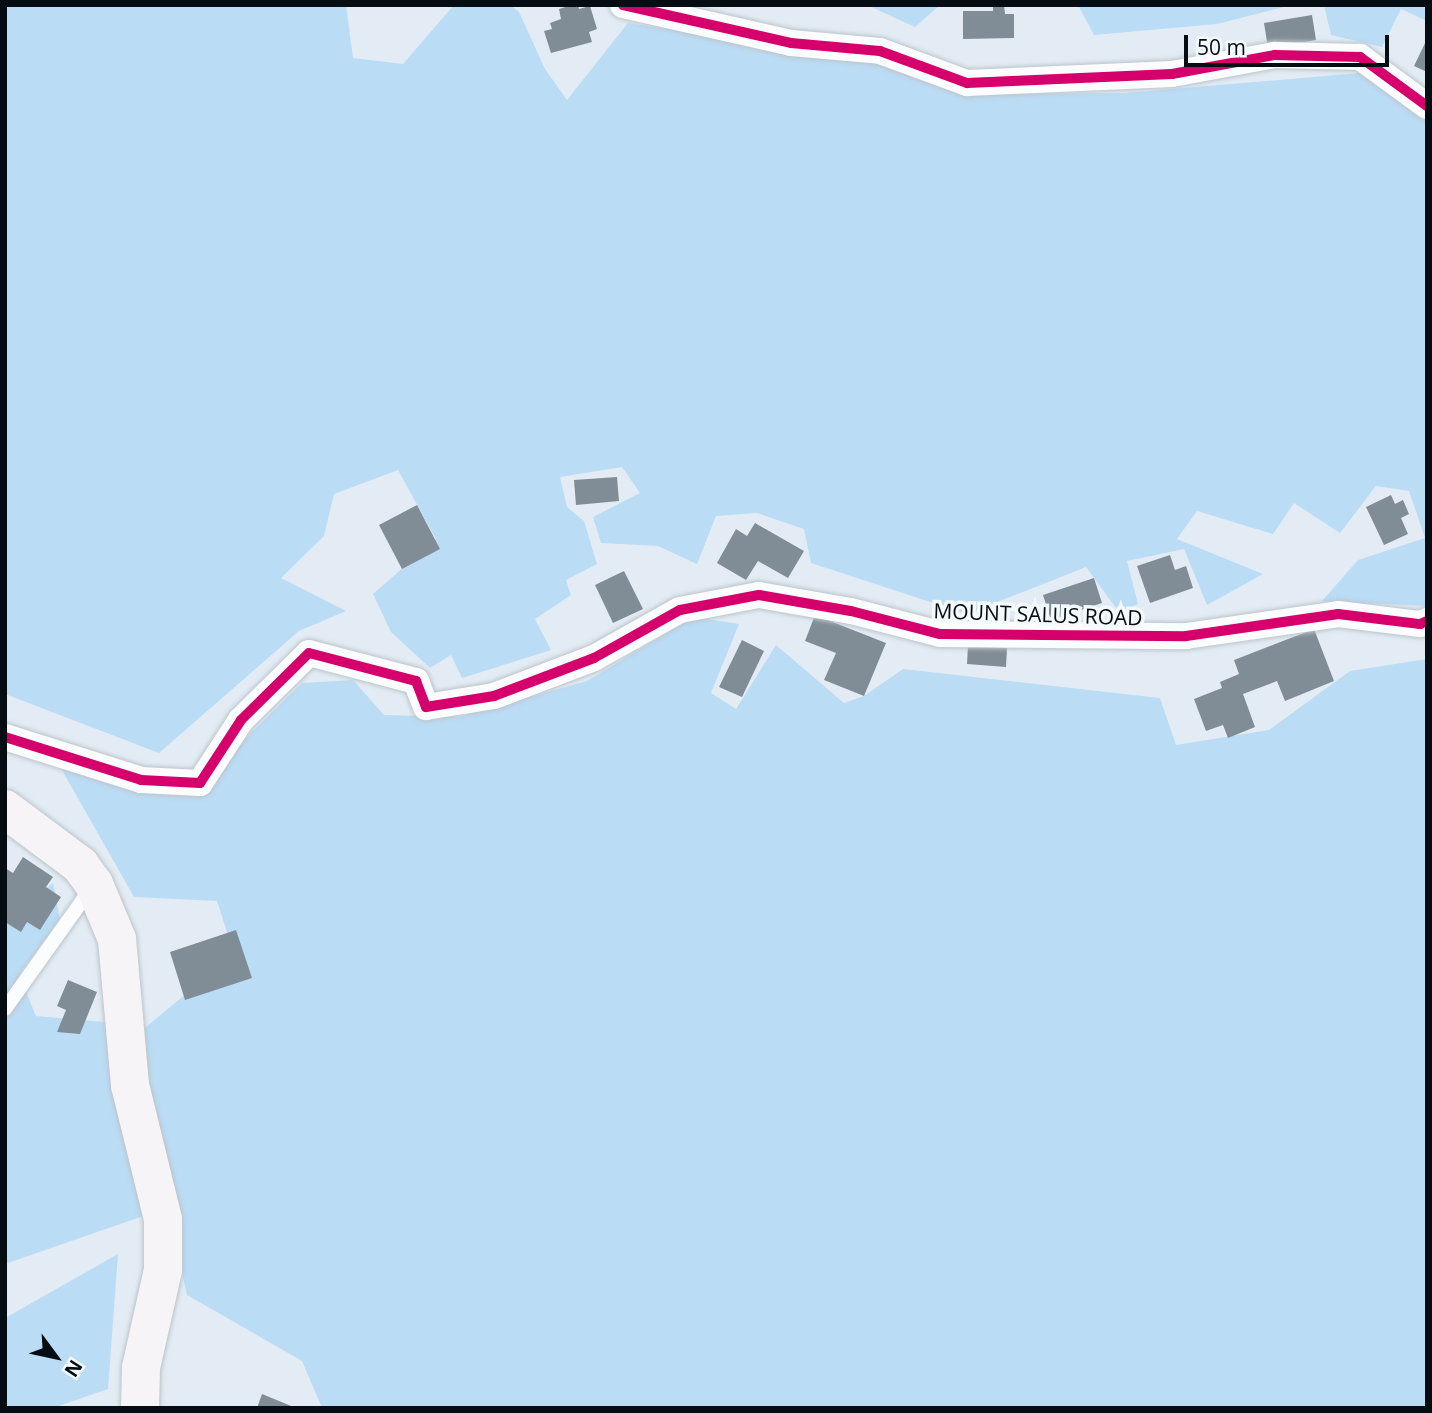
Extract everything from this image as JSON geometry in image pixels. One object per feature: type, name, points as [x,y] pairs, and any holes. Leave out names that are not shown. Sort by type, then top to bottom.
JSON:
[{"type":"main road","points":[[5,808],[80,864],[94,884],[117,939],[130,1085],[163,1219],[163,1270],[141,1368],[140,1408]]},
{"type":"street","points":[[623,5],[791,44],[880,51],[967,83],[1172,74],[1275,55],[1360,57],[1427,106]]},
{"type":"street","name":"MOUNT SALUS ROAD","points":[[5,737],[141,780],[200,783],[241,720],[309,653],[416,681],[426,707],[494,695],[594,657],[680,610],[759,595],[851,611],[940,634],[1186,636],[1338,614],[1420,624],[1427,621]]},
{"type":"lane","points":[[5,1009],[94,884]]},
{"type":"shaded area","points":[[5,5],[346,5],[353,58],[403,64],[454,5],[510,5],[519,12],[545,69],[567,100],[628,23],[885,63],[966,94],[1125,93],[1360,73],[1427,120],[1427,606],[1322,601],[1358,560],[1425,538],[1409,491],[1376,486],[1340,533],[1294,503],[1273,534],[1197,511],[1177,539],[1263,574],[1207,605],[1184,549],[1127,561],[1138,604],[1119,612],[1086,567],[967,614],[811,563],[804,529],[757,513],[716,516],[697,564],[658,546],[601,543],[593,517],[640,493],[622,467],[560,477],[567,507],[584,521],[597,564],[566,580],[571,595],[535,619],[551,650],[462,678],[451,655],[430,668],[391,632],[373,594],[436,539],[398,470],[334,494],[324,536],[281,578],[346,611],[299,631],[159,753],[5,694]]},
{"type":"shaded area","points":[[867,5],[940,5],[915,27]]},
{"type":"shaded area","points":[[1078,5],[1291,5],[1217,24],[1094,35]]},
{"type":"shaded area","points":[[1324,5],[1427,5],[1427,21],[1401,9],[1382,47],[1331,35]]},
{"type":"shaded area","points":[[694,617],[739,624],[711,693],[736,709],[776,645],[844,703],[864,696],[903,669],[1160,698],[1176,745],[1269,730],[1350,671],[1427,659],[1427,1408],[322,1408],[302,1361],[187,1295],[136,1063],[140,1032],[234,954],[217,901],[134,897],[58,763],[200,783],[302,683],[353,680],[384,715],[459,717],[587,681]]},
{"type":"shaded area","points":[[53,883],[60,919],[19,975],[36,1016],[115,1023],[152,1213],[5,1264],[5,919]]},
{"type":"shaded area","points":[[118,1254],[108,1389],[53,1408],[5,1408],[5,1318]]},
{"type":"building","points":[[578,5],[579,9],[590,6],[597,29],[589,32],[592,42],[551,53],[544,31],[552,29],[550,23],[561,19],[559,9]]},
{"type":"building","points":[[993,5],[1004,5],[1005,14],[1014,14],[1014,38],[963,39],[963,11],[993,11]]},
{"type":"building","points":[[1312,15],[1316,40],[1268,48],[1264,23]]},
{"type":"building","points":[[1427,39],[1427,72],[1414,66]]},
{"type":"building","points":[[617,477],[619,501],[576,505],[574,480]]},
{"type":"building","points":[[1391,495],[1395,504],[1403,500],[1409,514],[1401,518],[1408,534],[1384,545],[1366,507]]},
{"type":"building","points":[[417,505],[440,549],[402,569],[379,525]]},
{"type":"building","points":[[755,523],[804,551],[788,578],[758,561],[746,580],[717,563],[736,529],[747,536]]},
{"type":"building","points":[[1170,555],[1175,570],[1186,566],[1193,588],[1150,603],[1137,566]]},
{"type":"building","points":[[624,571],[643,609],[613,623],[595,585]]},
{"type":"building","points":[[1094,578],[1102,603],[1051,620],[1043,595]]},
{"type":"building","points":[[815,615],[886,643],[864,696],[824,680],[836,653],[805,641]]},
{"type":"building","points":[[1314,629],[1334,681],[1285,701],[1277,681],[1243,694],[1255,727],[1228,738],[1223,725],[1206,731],[1194,699],[1222,688],[1220,682],[1239,674],[1234,660]]},
{"type":"building","points":[[742,640],[764,651],[742,697],[719,687]]},
{"type":"building","points":[[968,645],[1007,648],[1006,667],[967,664]]},
{"type":"building","points":[[23,857],[53,877],[46,887],[61,897],[40,930],[27,922],[21,932],[5,922],[5,868],[13,873]]},
{"type":"building","points":[[236,930],[252,978],[185,1000],[170,952]]},
{"type":"building","points":[[68,980],[97,992],[80,1034],[57,1032],[66,1010],[57,1006]]},
{"type":"building","points":[[262,1394],[296,1408],[257,1408]]},
{"type":"cycle path","points":[[623,5],[791,43],[880,51],[967,83],[1172,74],[1275,55],[1360,57],[1427,106]]},
{"type":"cycle path","points":[[5,737],[141,780],[200,783],[241,720],[309,653],[416,681],[426,707],[494,696],[594,658],[680,610],[759,595],[851,611],[940,634],[1186,636],[1338,614],[1420,624],[1427,621]]}]
